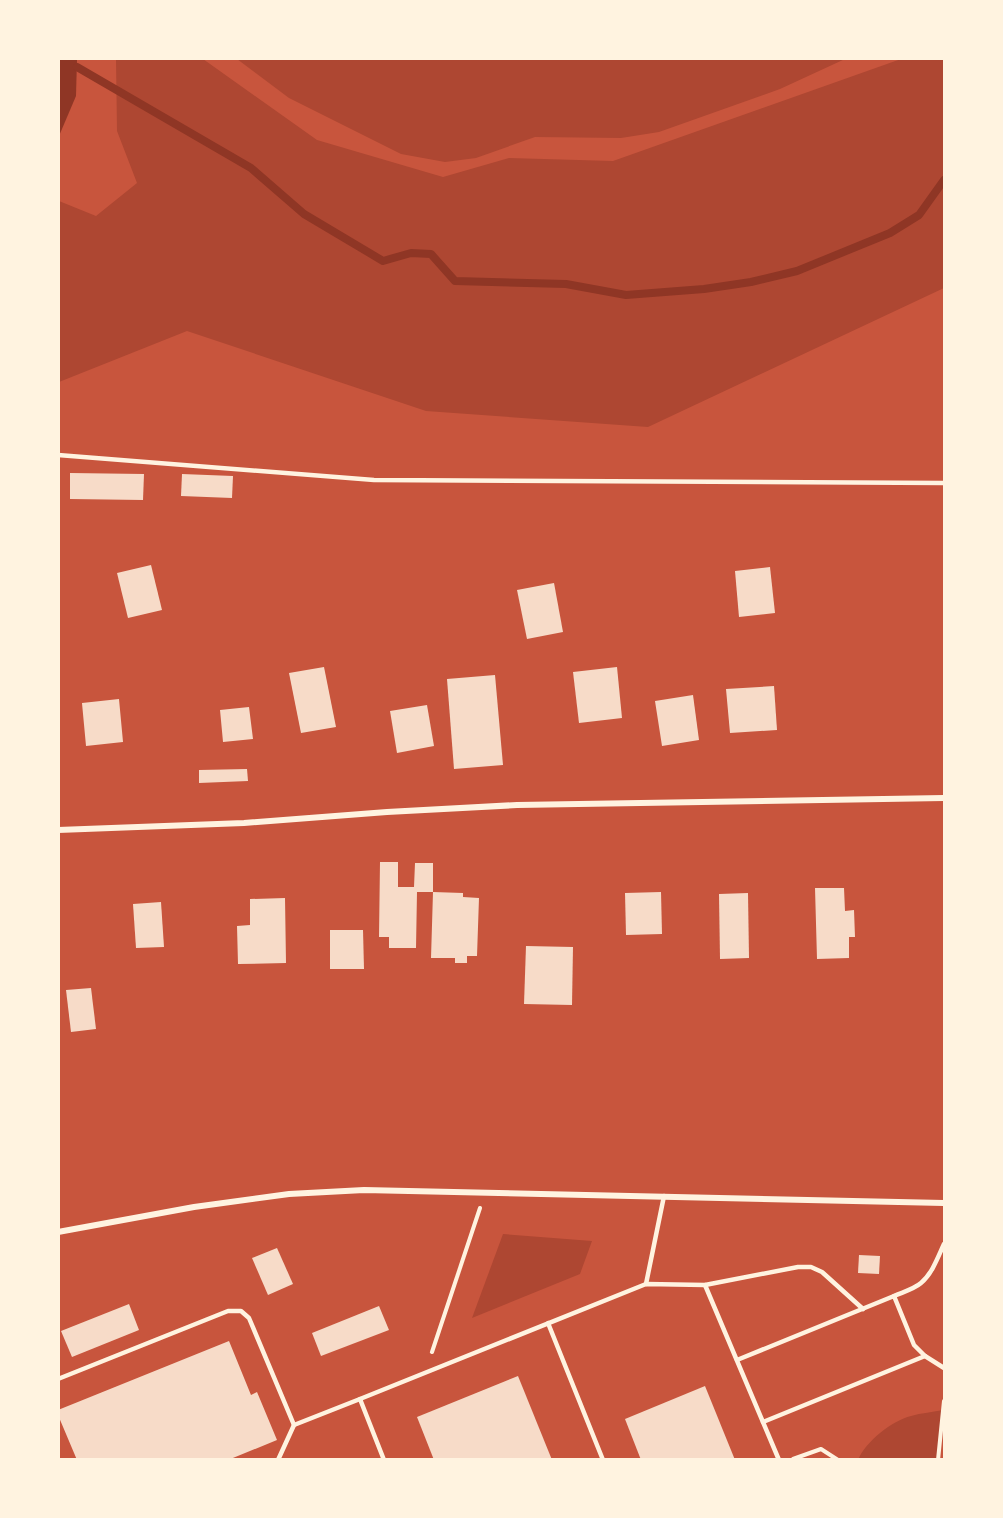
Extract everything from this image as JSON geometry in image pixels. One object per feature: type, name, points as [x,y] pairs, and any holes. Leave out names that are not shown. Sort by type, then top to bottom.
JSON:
[{"type":"street","points":[[58,830],[244,823],[517,805],[945,798]]},
{"type":"street","points":[[58,1232],[194,1207],[289,1194],[364,1190],[945,1203]]},
{"type":"lane","points":[[58,455],[374,480],[945,483]]},
{"type":"lane","points":[[646,1284],[664,1196]]},
{"type":"lane","points":[[737,1360],[910,1290],[922,1283],[928,1276],[945,1244]]},
{"type":"lane","points":[[278,1460],[294,1425],[646,1284],[705,1285],[798,1267],[811,1267],[822,1272],[863,1309]]},
{"type":"lane","points":[[705,1285],[779,1460]]},
{"type":"lane","points":[[894,1296],[914,1345],[925,1356],[945,1368]]},
{"type":"lane","points":[[58,1379],[228,1311],[241,1311],[249,1318],[294,1425]]},
{"type":"lane","points":[[548,1323],[603,1460]]},
{"type":"lane","points":[[763,1422],[925,1356]]},
{"type":"lane","points":[[360,1399],[384,1460]]},
{"type":"path","points":[[426,1373],[484,1192]]},
{"type":"path","points":[[938,1460],[945,1401]]},
{"type":"path","points":[[793,1460],[821,1449],[838,1460]]},
{"type":"shaded area","points":[[59,58],[77,59],[76,96],[59,136]]},
{"type":"shaded area","points":[[116,59],[203,59],[317,140],[443,177],[509,158],[613,161],[901,59],[944,59],[944,288],[648,427],[426,411],[187,331],[59,382],[59,201],[96,216],[137,183],[117,131]]},
{"type":"shaded area","points":[[237,59],[845,59],[780,89],[659,132],[621,138],[535,137],[476,158],[445,162],[401,154],[289,98]]},
{"type":"shaded area","points":[[503,1234],[592,1241],[580,1274],[472,1318]]},
{"type":"shaded area","points":[[944,1410],[938,1459],[858,1460],[873,1439],[896,1422],[915,1415]]},
{"type":"building","points":[[70,473],[144,474],[143,500],[70,499]]},
{"type":"building","points":[[182,474],[233,476],[232,498],[181,496]]},
{"type":"building","points":[[151,565],[162,610],[128,618],[117,573]]},
{"type":"building","points":[[770,567],[775,613],[739,617],[735,571]]},
{"type":"building","points":[[554,583],[563,632],[527,639],[517,590]]},
{"type":"building","points":[[324,667],[336,727],[301,733],[289,673]]},
{"type":"building","points":[[617,667],[622,718],[579,723],[573,672]]},
{"type":"building","points":[[495,675],[503,765],[454,769],[447,679]]},
{"type":"building","points":[[774,686],[777,730],[730,733],[726,689]]},
{"type":"building","points":[[693,695],[699,740],[662,746],[655,701]]},
{"type":"building","points":[[119,699],[123,742],[86,746],[82,703]]},
{"type":"building","points":[[427,705],[434,746],[397,753],[390,711]]},
{"type":"building","points":[[249,707],[253,739],[223,742],[220,710]]},
{"type":"building","points":[[247,769],[248,781],[199,783],[199,770]]},
{"type":"building","points":[[380,862],[398,862],[398,887],[414,887],[415,863],[433,863],[433,892],[417,892],[416,948],[389,948],[389,937],[379,937]]},
{"type":"building","points":[[815,888],[844,888],[845,911],[854,910],[855,937],[849,937],[849,958],[817,959]]},
{"type":"building","points":[[433,892],[463,893],[463,897],[479,898],[477,956],[467,956],[467,963],[455,963],[455,958],[431,958]]},
{"type":"building","points":[[661,892],[662,934],[626,935],[625,893]]},
{"type":"building","points":[[748,893],[749,958],[720,959],[719,894]]},
{"type":"building","points":[[285,898],[286,963],[238,964],[237,926],[250,925],[250,899]]},
{"type":"building","points":[[161,902],[164,947],[136,948],[133,904]]},
{"type":"building","points":[[330,930],[363,930],[364,969],[330,969]]},
{"type":"building","points":[[526,946],[573,947],[572,1005],[524,1004]]},
{"type":"building","points":[[91,988],[96,1029],[71,1032],[66,990]]},
{"type":"building","points":[[277,1248],[293,1284],[268,1295],[252,1258]]},
{"type":"building","points":[[859,1255],[880,1256],[879,1274],[858,1273]]},
{"type":"building","points":[[129,1304],[139,1330],[72,1357],[61,1331]]},
{"type":"building","points":[[379,1306],[389,1330],[321,1356],[312,1333]]},
{"type":"building","points":[[229,1341],[251,1395],[257,1392],[277,1440],[228,1460],[77,1460],[58,1410]]},
{"type":"building","points":[[518,1376],[552,1460],[434,1460],[417,1417]]},
{"type":"building","points":[[705,1386],[735,1460],[641,1460],[625,1419]]},
{"type":"waterway","points":[[77,67],[251,168],[304,214],[383,261],[411,253],[431,254],[455,281],[566,284],[626,295],[704,289],[751,282],[797,271],[890,233],[919,215],[944,180]]}]
